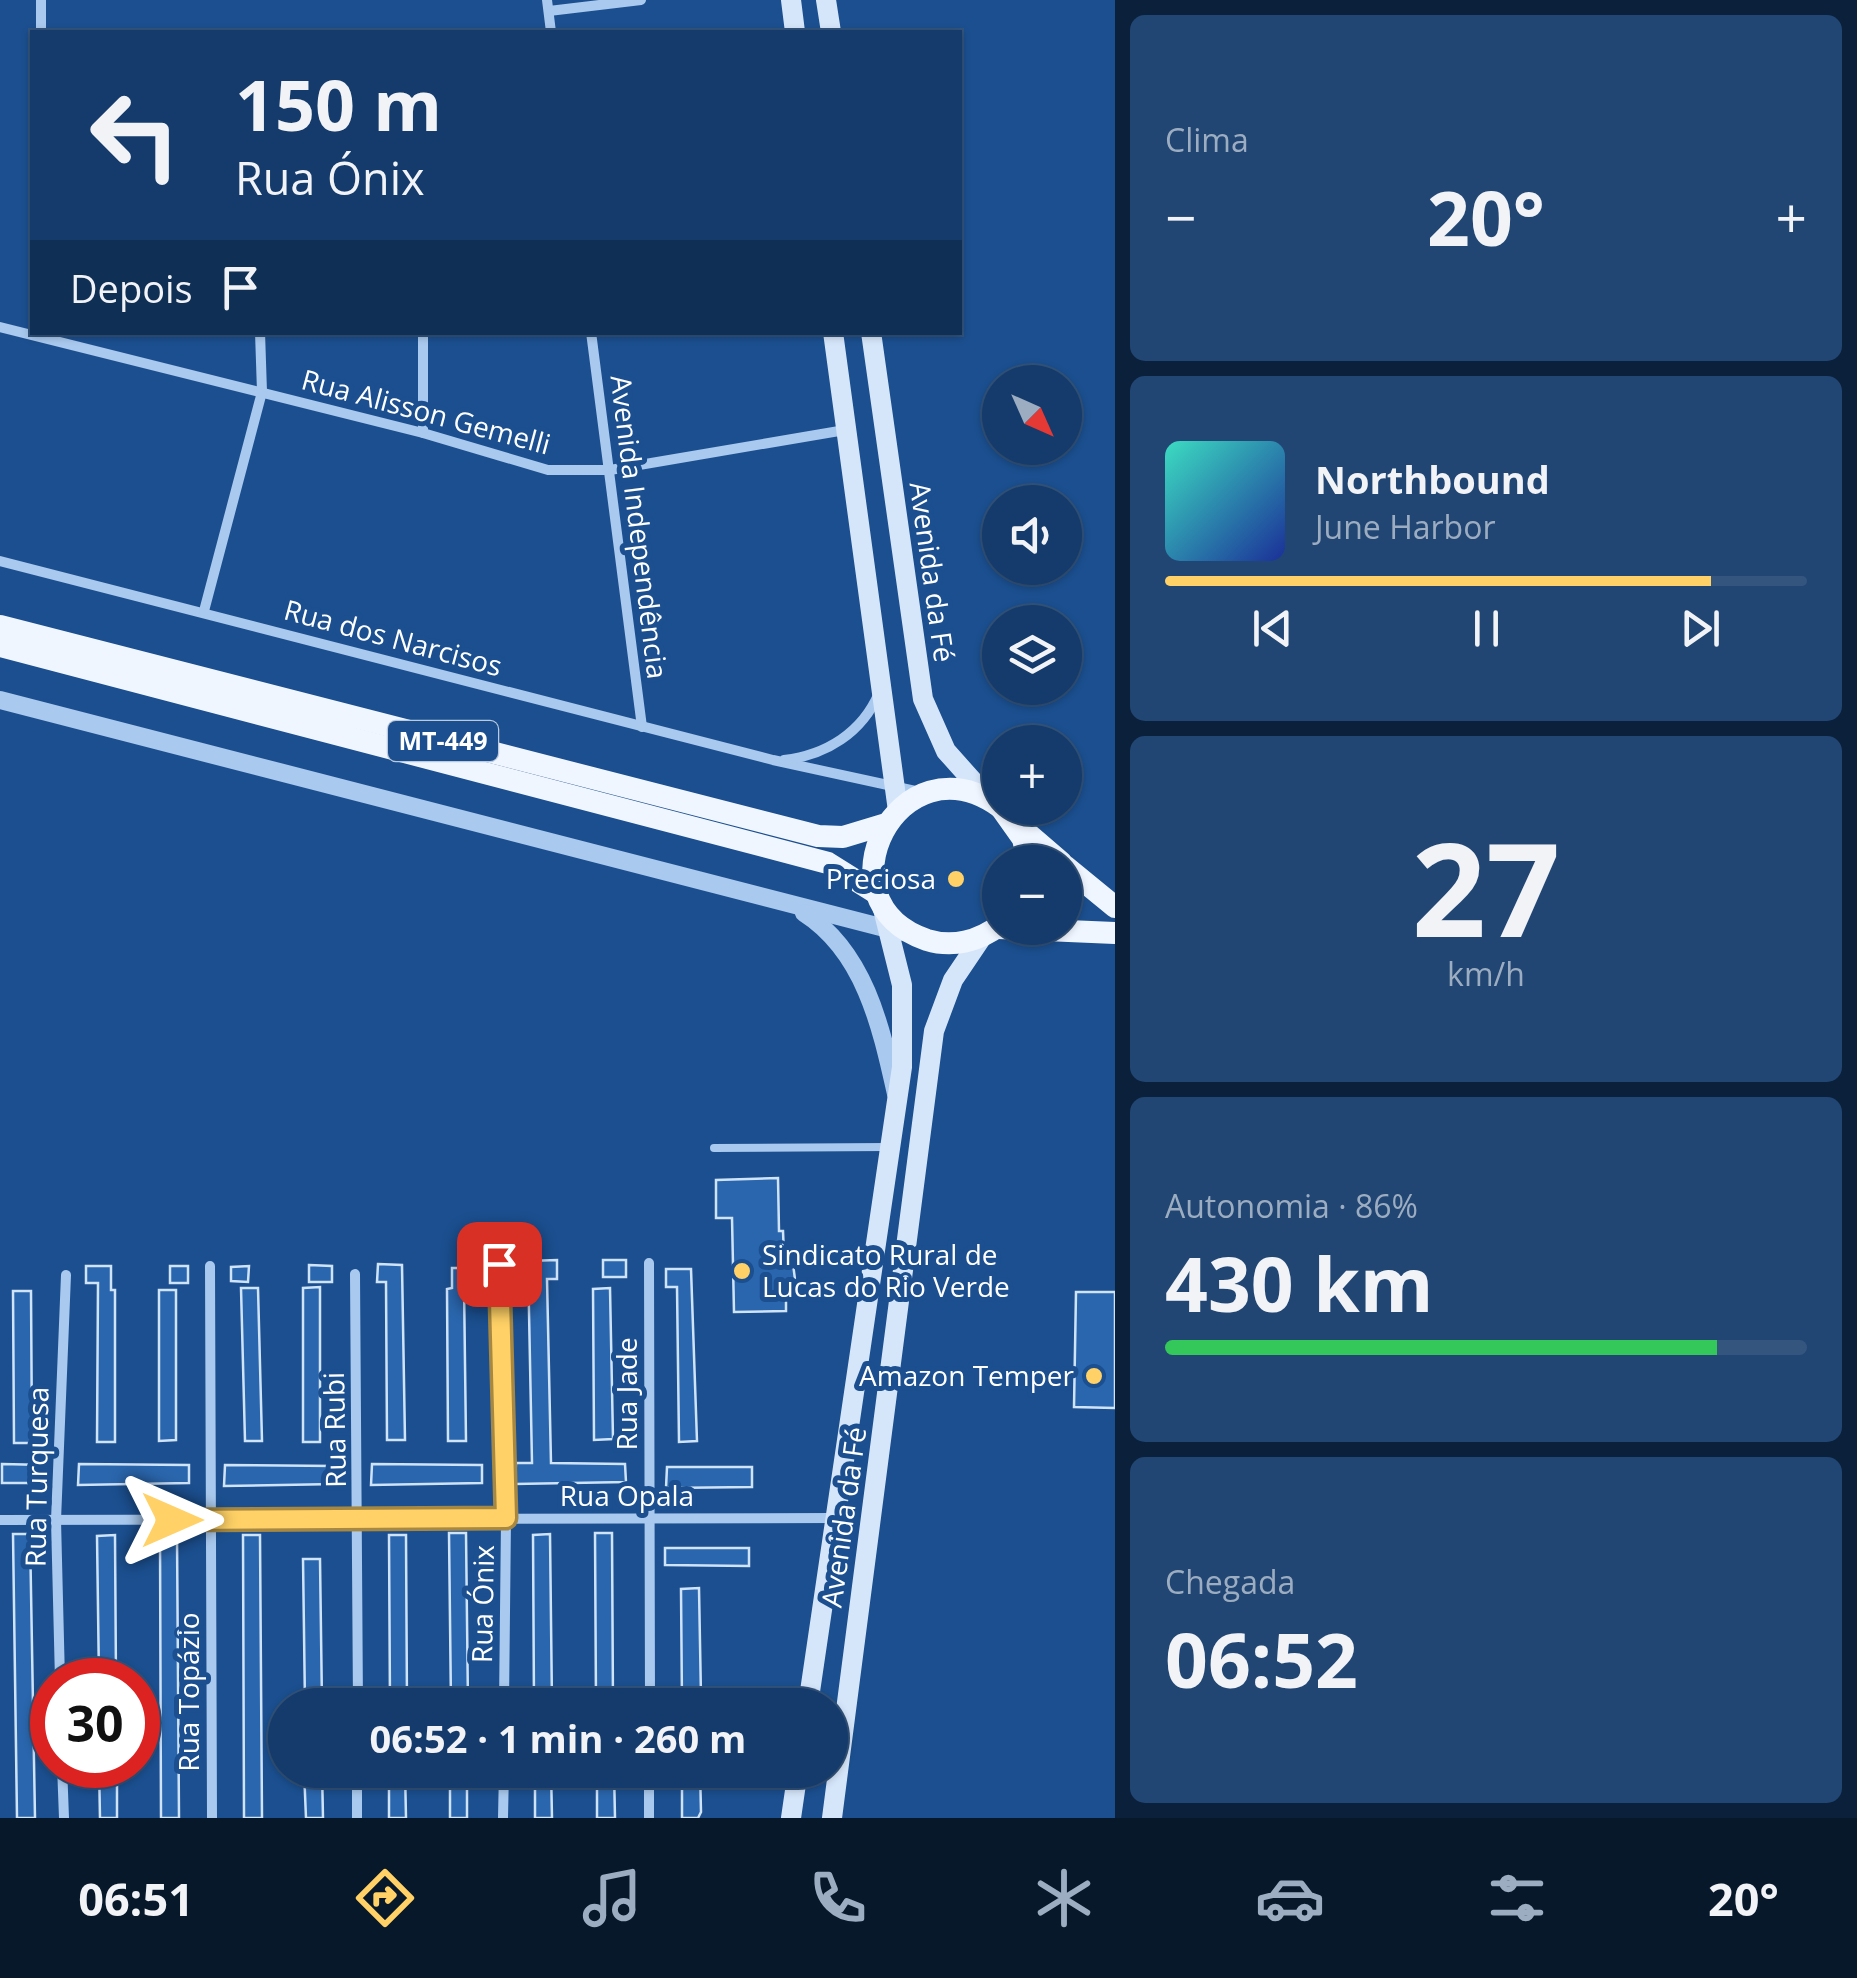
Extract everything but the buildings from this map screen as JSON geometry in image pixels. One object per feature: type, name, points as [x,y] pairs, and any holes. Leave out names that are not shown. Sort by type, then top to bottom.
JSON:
[{"type":"main road","points":[[790,0],[795,30]]},
{"type":"main road","points":[[826,0],[830,30]]},
{"type":"main road","points":[[833,335],[895,786],[892,817],[873,859],[878,898]]},
{"type":"main road","name":"Avenida da Fé","points":[[871,335],[922,699],[946,751],[982,789]]},
{"type":"main road","name":"MT-449","points":[[0,626],[799,832],[843,837],[892,817],[925,793]]},
{"type":"main road","name":"MT-449","points":[[0,646],[828,863],[878,898],[914,935]]},
{"type":"main road","points":[[925,793],[958,790],[982,801]]},
{"type":"main road","points":[[1019,825],[1042,845]]},
{"type":"main road","points":[[1082,880],[1114,906]]},
{"type":"main road","name":"Avenida da Fé","points":[[810,1688],[898,1106],[902,985],[878,898]]},
{"type":"main road","points":[[1082,932],[1114,933]]},
{"type":"main road","points":[[914,935],[960,944],[982,935]]},
{"type":"main road","name":"Avenida da Fé","points":[[832,1818],[934,1031],[953,980],[982,944]]},
{"type":"main road","points":[[849,1426],[868,1420],[883,1430]]},
{"type":"main road","points":[[824,1594],[842,1607],[861,1599]]},
{"type":"main road","points":[[791,1818],[795,1788]]},
{"type":"street","points":[[41,0],[41,30]]},
{"type":"street","points":[[552,30],[548,5],[642,0]]},
{"type":"street","name":"Rua Alisson Gemelli","points":[[0,327],[30,333]]},
{"type":"street","name":"Rua Alisson Gemelli","points":[[40,335],[423,433],[548,470],[610,470],[846,430]]},
{"type":"street","points":[[204,611],[262,392],[260,335]]},
{"type":"street","points":[[423,335],[423,433]]},
{"type":"street","name":"Avenida Independência","points":[[591,335],[642,727]]},
{"type":"street","name":"Rua dos Narcisos","points":[[0,562],[204,611],[773,760],[925,793]]},
{"type":"street","name":"Rua dos Narcisos","points":[[773,760],[806,756],[839,742],[866,718],[881,687]]},
{"type":"street","points":[[0,700],[914,935]]},
{"type":"street","points":[[785,904],[822,926],[854,964],[879,1024],[898,1106]]},
{"type":"street","name":"Rua Jade","points":[[649,1263],[650,1688]]},
{"type":"street","name":"Rua Ónix","points":[[499,1264],[506,1518],[504,1688]]},
{"type":"street","name":"Rua Topázio","points":[[210,1266],[212,1818]]},
{"type":"street","name":"Rua Rubi","points":[[355,1274],[358,1688]]},
{"type":"street","name":"Rua Turquesa","points":[[59,1658],[56,1520],[66,1276]]},
{"type":"street","name":"Rua Opala","points":[[0,1520],[834,1518]]},
{"type":"street","points":[[63,1788],[64,1818]]},
{"type":"street","points":[[357,1818],[358,1788]]},
{"type":"street","points":[[503,1818],[504,1788]]},
{"type":"street","points":[[649,1788],[649,1818]]},
{"type":"lane","points":[[714,1148],[892,1147]]},
{"type":"place","name":"Preciosa","points":[[956,879]]},
{"type":"place","name":"Sindicato Rural de Lucas do Rio Verde","points":[[742,1271]]},
{"type":"place","name":"Amazon Temper","points":[[1094,1376]]},
{"type":"route","points":[[172,1520],[506,1518],[499,1264]]}]
